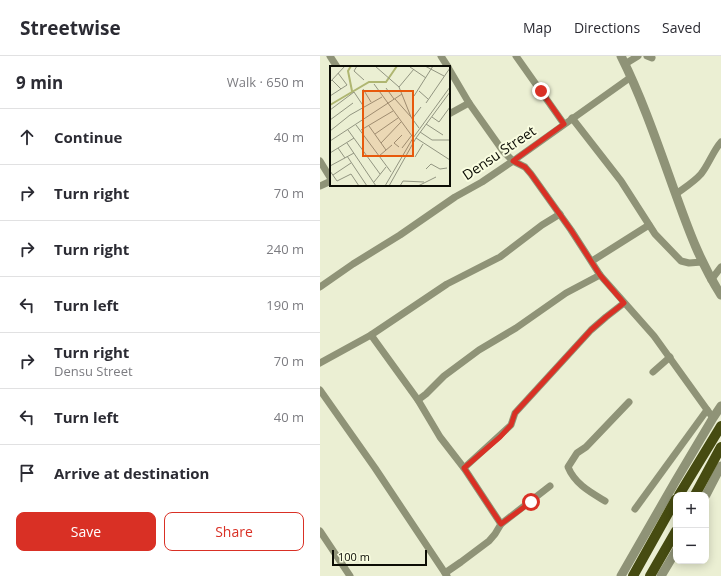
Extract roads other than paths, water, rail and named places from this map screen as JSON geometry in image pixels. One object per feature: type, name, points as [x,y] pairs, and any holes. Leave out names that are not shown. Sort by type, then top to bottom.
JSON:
[{"type":"main road","points":[[681,492],[721,426]]},
{"type":"main road","points":[[697,492],[721,447]]},
{"type":"main road","points":[[633,576],[673,504]]},
{"type":"main road","points":[[650,576],[673,536]]},
{"type":"street","points":[[330,56],[336,66]]},
{"type":"street","points":[[441,56],[447,66]]},
{"type":"street","points":[[516,56],[564,124]]},
{"type":"street","points":[[638,56],[623,60],[676,194],[695,248],[711,280],[721,295]]},
{"type":"street","points":[[450,71],[503,151],[513,161],[528,170],[560,214],[600,275],[654,336],[713,418]]},
{"type":"street","name":"Densu Street","points":[[320,287],[455,197],[482,182],[631,77]]},
{"type":"street","points":[[450,113],[470,103]]},
{"type":"street","points":[[572,118],[621,181],[649,225],[681,261],[689,263],[702,262]]},
{"type":"street","points":[[676,194],[696,180],[721,142]]},
{"type":"street","points":[[320,161],[330,178]]},
{"type":"street","points":[[320,186],[330,181]]},
{"type":"street","points":[[320,363],[371,335],[447,284],[500,257],[542,225],[560,214]]},
{"type":"street","points":[[592,262],[649,225]]},
{"type":"street","points":[[711,280],[721,267]]},
{"type":"street","points":[[418,400],[444,376],[479,350],[516,328],[572,289],[600,275]]},
{"type":"street","points":[[464,468],[500,437],[511,425],[515,413],[591,330],[624,303]]},
{"type":"street","points":[[371,335],[418,400],[440,436],[464,468],[501,524]]},
{"type":"street","points":[[653,372],[670,357]]},
{"type":"street","points":[[320,390],[376,468],[446,575],[495,534],[501,524],[550,486]]},
{"type":"street","points":[[605,501],[582,487],[570,472],[568,467],[577,453],[586,447],[629,402]]},
{"type":"street","points":[[621,576],[721,406]]},
{"type":"street","points":[[635,509],[707,410]]},
{"type":"street","points":[[708,492],[721,466]]},
{"type":"street","points":[[320,531],[350,576]]},
{"type":"street","points":[[661,576],[673,556]]}]
